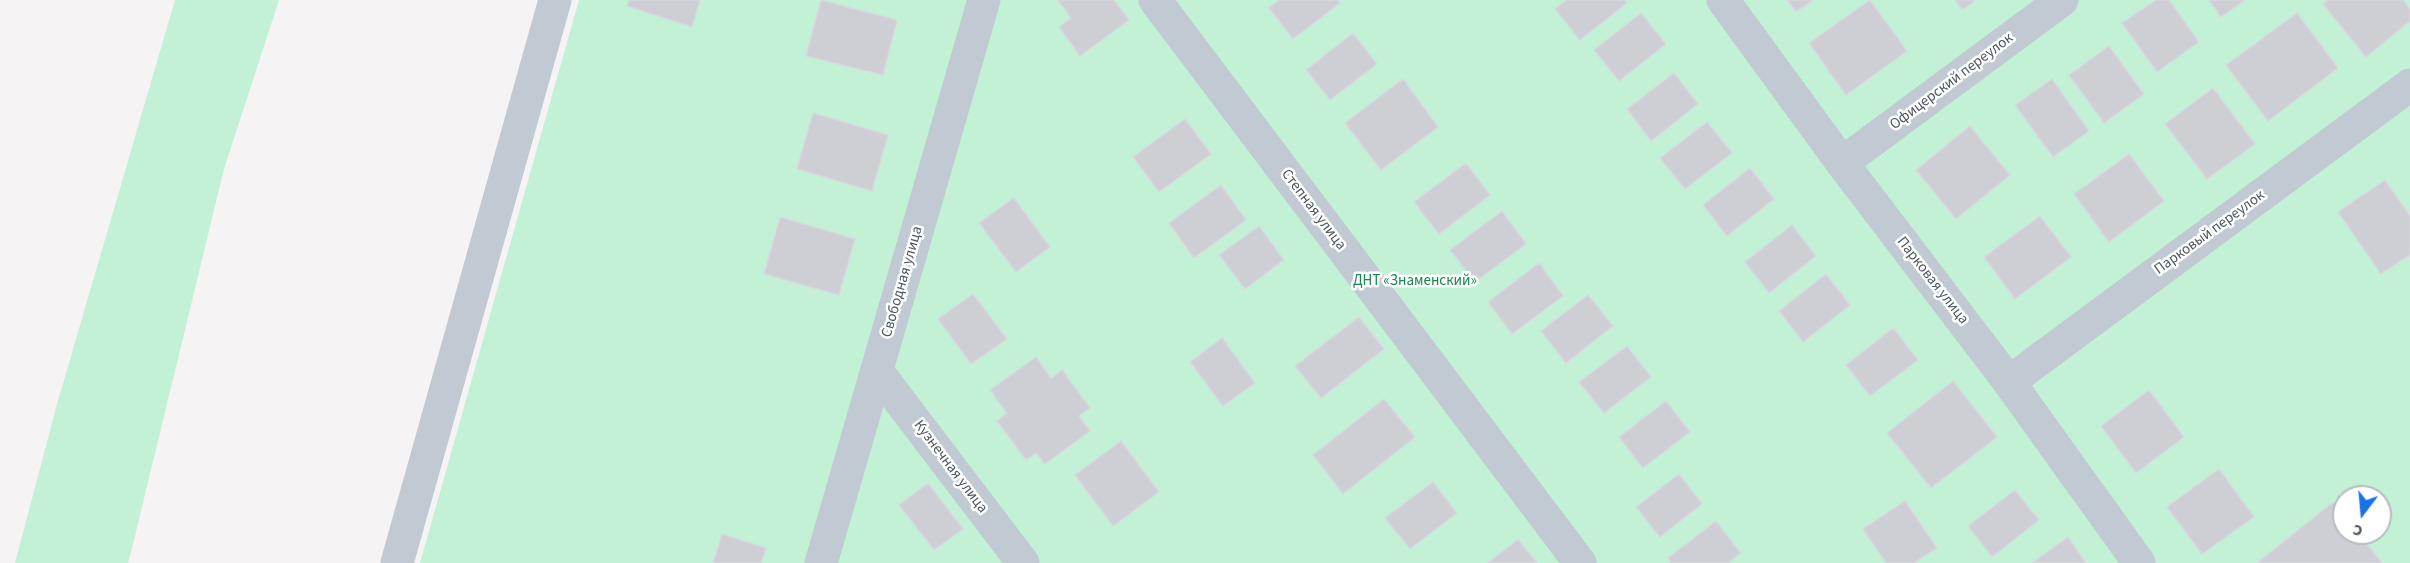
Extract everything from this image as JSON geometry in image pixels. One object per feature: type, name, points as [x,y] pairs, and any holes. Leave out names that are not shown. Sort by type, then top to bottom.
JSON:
[{"type":"street","points":[[397,563],[555,0]]},
{"type":"street","name":"Свободная улица","points":[[821,563],[984,0]]},
{"type":"street","name":"Степная улица","points":[[1155,0],[1580,563]]},
{"type":"street","name":"Парковая улица","points":[[1723,0],[1842,164],[2009,381],[2139,563]]},
{"type":"street","name":"Офицерский переулок","points":[[1842,164],[2061,0]]},
{"type":"street","name":"Парковый переулок","points":[[2009,381],[2410,85]]},
{"type":"street","name":"Кузнечная улица","points":[[877,371],[1023,563]]},
{"type":"green space","points":[[175,0],[279,0],[224,169],[128,563],[15,563],[57,404]]},
{"type":"green space","name":"ДНТ «Знаменский»","points":[[579,0],[2410,0],[2410,563],[420,563]]},
{"type":"building","points":[[629,0],[700,0],[692,27],[627,6]]},
{"type":"building","points":[[821,0],[897,20],[883,75],[806,56]]},
{"type":"building","points":[[1058,0],[1114,0],[1129,20],[1080,56],[1059,27],[1071,18]]},
{"type":"building","points":[[1279,0],[1338,0],[1340,3],[1293,39],[1269,8]]},
{"type":"building","points":[[1567,0],[1624,0],[1627,3],[1580,40],[1555,9]]},
{"type":"building","points":[[1787,0],[1813,0],[1796,12]]},
{"type":"building","points":[[1870,0],[1907,51],[1846,95],[1809,43]]},
{"type":"building","points":[[1955,0],[1976,0],[1962,10]]},
{"type":"building","points":[[2156,0],[2169,0],[2199,42],[2157,72],[2122,23]]},
{"type":"building","points":[[2209,0],[2245,0],[2221,17]]},
{"type":"building","points":[[2328,0],[2403,0],[2410,9],[2410,21],[2366,57],[2323,4]]},
{"type":"building","points":[[1641,13],[1666,44],[1619,81],[1594,50]]},
{"type":"building","points":[[2297,13],[2338,68],[2268,121],[2226,65]]},
{"type":"building","points":[[1353,33],[1377,64],[1330,100],[1306,70]]},
{"type":"building","points":[[2109,46],[2144,94],[2104,123],[2069,75]]},
{"type":"building","points":[[1674,73],[1698,104],[1651,141],[1627,109]]},
{"type":"building","points":[[1403,79],[1438,127],[1381,170],[1345,123]]},
{"type":"building","points":[[2052,79],[2089,131],[2053,157],[2015,105]]},
{"type":"building","points":[[2213,88],[2255,144],[2207,179],[2165,124]]},
{"type":"building","points":[[813,113],[888,135],[872,191],[797,169]]},
{"type":"building","points":[[1185,119],[1211,154],[1159,192],[1133,157]]},
{"type":"building","points":[[1707,122],[1732,153],[1685,189],[1660,158]]},
{"type":"building","points":[[1970,126],[2010,175],[1956,219],[1916,170]]},
{"type":"building","points":[[2129,154],[2164,201],[2109,242],[2074,194]]},
{"type":"building","points":[[1466,163],[1490,195],[1439,234],[1414,202]]},
{"type":"building","points":[[1750,168],[1774,199],[1727,236],[1703,205]]},
{"type":"building","points":[[2385,180],[2410,216],[2410,255],[2381,274],[2338,212]]},
{"type":"building","points":[[1221,185],[1246,220],[1194,258],[1169,223]]},
{"type":"building","points":[[1014,198],[1050,247],[1016,272],[979,223]]},
{"type":"building","points":[[1502,211],[1526,244],[1475,282],[1450,250]]},
{"type":"building","points":[[2040,216],[2071,257],[2015,299],[1984,257]]},
{"type":"building","points":[[780,217],[855,239],[839,295],[764,274]]},
{"type":"building","points":[[1792,225],[1816,256],[1769,293],[1745,262]]},
{"type":"building","points":[[1259,226],[1284,260],[1245,289],[1219,255]]},
{"type":"building","points":[[1539,263],[1563,296],[1512,334],[1488,302]]},
{"type":"building","points":[[1826,274],[1850,305],[1803,342],[1779,311]]},
{"type":"building","points":[[973,294],[1007,339],[971,364],[938,319]]},
{"type":"building","points":[[1588,295],[1613,326],[1566,363],[1541,331]]},
{"type":"building","points":[[1359,317],[1384,349],[1321,398],[1295,366]]},
{"type":"building","points":[[1893,328],[1918,360],[1870,396],[1846,365]]},
{"type":"building","points":[[1222,338],[1255,383],[1223,406],[1190,362]]},
{"type":"building","points":[[1627,346],[1651,377],[1604,413],[1579,382]]},
{"type":"building","points":[[1036,357],[1051,378],[1062,370],[1090,408],[1079,416],[1090,431],[1045,464],[1036,453],[1026,460],[997,421],[1007,413],[990,390]]},
{"type":"building","points":[[1953,381],[1997,437],[1931,488],[1887,433]]},
{"type":"building","points":[[2149,390],[2184,437],[2136,473],[2101,426]]},
{"type":"building","points":[[1384,399],[1415,437],[1343,494],[1313,455]]},
{"type":"building","points":[[1666,401],[1690,432],[1643,468],[1619,437]]},
{"type":"building","points":[[1121,441],[1159,492],[1113,526],[1075,475]]},
{"type":"building","points":[[2219,469],[2254,517],[2202,554],[2167,507]]},
{"type":"building","points":[[1679,474],[1702,504],[1660,537],[1636,507]]},
{"type":"building","points":[[1433,482],[1457,513],[1410,549],[1385,518]]},
{"type":"building","points":[[928,483],[963,529],[934,550],[899,505]]},
{"type":"building","points":[[2015,490],[2039,520],[1992,557],[1968,526]]},
{"type":"building","points":[[1905,501],[1937,548],[1914,563],[1886,563],[1863,529]]},
{"type":"building","points":[[2332,503],[2332,545],[2368,545],[2382,563],[2257,563]]},
{"type":"building","points":[[1716,521],[1741,553],[1728,563],[1671,563],[1668,558]]},
{"type":"building","points":[[722,534],[766,548],[761,563],[713,563]]},
{"type":"building","points":[[2068,537],[2086,563],[2032,563]]},
{"type":"building","points":[[1518,539],[1537,563],[1488,563]]}]
